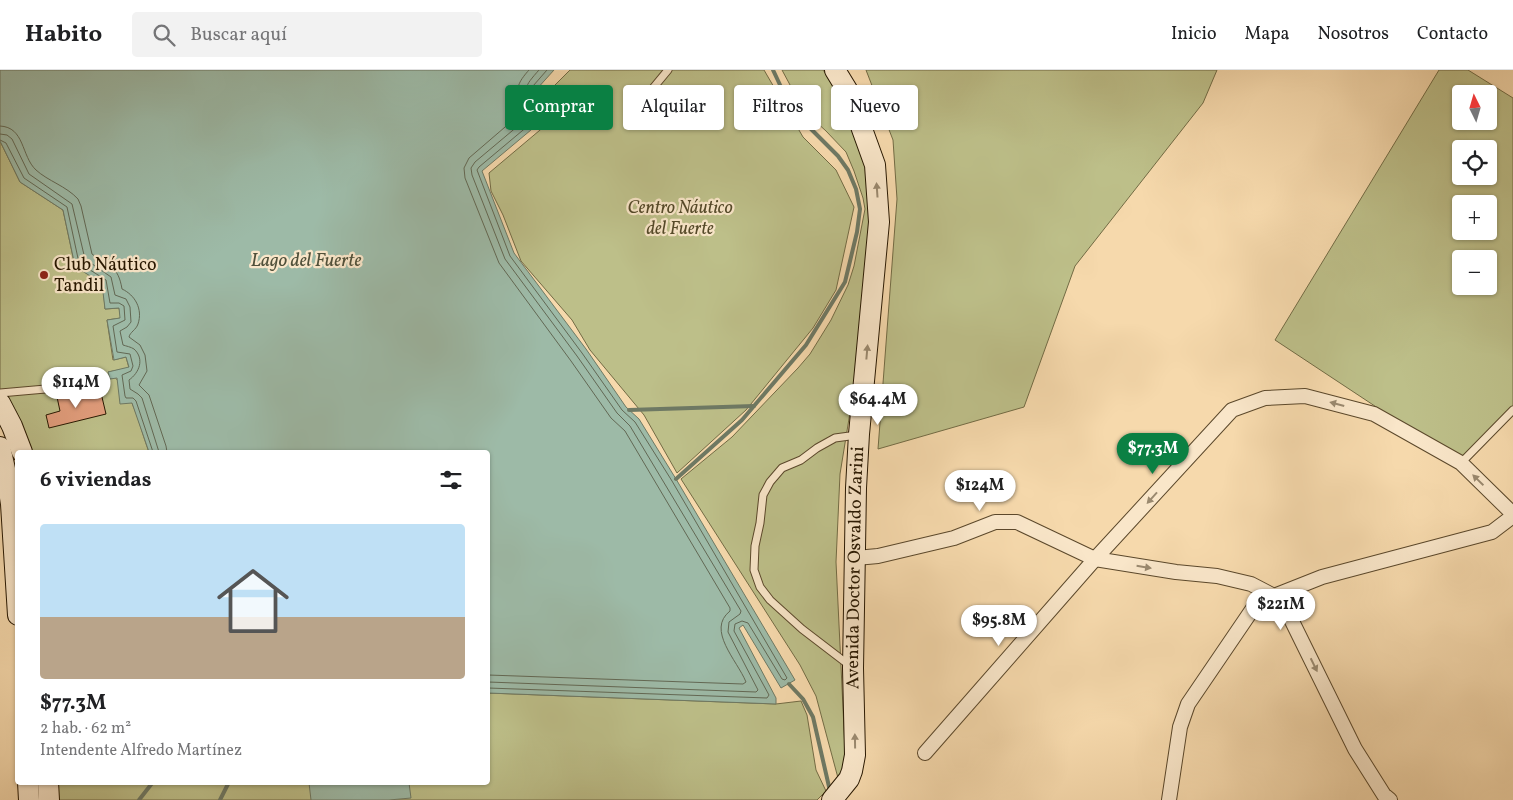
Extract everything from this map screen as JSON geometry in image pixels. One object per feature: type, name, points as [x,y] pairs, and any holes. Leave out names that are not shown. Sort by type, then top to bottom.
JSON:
[{"type":"main road","name":"Avenida Doctor Osvaldo Zarini","points":[[835,70],[849,93],[875,165],[879,222],[856,488],[853,668],[855,755],[852,771],[837,794]]},
{"type":"main road","points":[[0,403],[21,450]]},
{"type":"main road","points":[[0,447],[7,478],[15,573]]},
{"type":"main road","points":[[28,785],[29,800]]},
{"type":"main road","points":[[48,785],[48,800]]},
{"type":"street","points":[[924,753],[1095,559],[1232,410],[1265,398],[1305,396],[1374,414],[1462,463],[1513,515],[1492,532],[1322,577],[1274,596],[1254,607],[1188,704],[1180,727],[1169,800]]},
{"type":"street","points":[[856,558],[878,556],[954,538],[995,522],[1017,522],[1095,559],[1176,572],[1216,576],[1251,584],[1274,596],[1285,607],[1355,749],[1384,795],[1390,800]]},
{"type":"lane","points":[[655,85],[668,70]]},
{"type":"lane","points":[[0,393],[91,386]]},
{"type":"lane","points":[[1462,463],[1513,410]]},
{"type":"lane","points":[[853,668],[802,629],[770,600],[760,587],[754,570],[763,495],[770,482],[782,468],[801,460],[817,448],[836,438],[860,434]]},
{"type":"green space","name":"Centro Náutico del Fuerte","points":[[570,70],[764,70],[773,85],[734,85],[734,130],[799,130],[803,137],[836,170],[854,207],[836,290],[813,328],[746,410],[677,473],[644,415],[590,350],[572,320],[521,261],[503,215],[491,191],[489,173],[540,130],[613,130],[613,85],[555,85]]},
{"type":"green space","points":[[782,70],[823,70],[835,85],[831,85],[831,130],[853,130],[867,168],[873,200],[859,357],[840,474],[836,562],[845,767],[838,778],[816,696],[800,665],[681,479],[732,437],[810,354],[831,320],[848,285],[854,266],[865,209],[854,171],[846,152],[821,126],[821,85],[790,85]]},
{"type":"green space","points":[[866,70],[1217,70],[1203,103],[1075,266],[1024,407],[878,449],[897,199],[893,140],[889,130],[918,130],[918,85],[872,85]]},
{"type":"green space","points":[[1439,70],[1468,70],[1492,85],[1452,85],[1452,130],[1498,130],[1498,89],[1513,98],[1513,410],[1461,463],[1275,340]]},
{"type":"green space","points":[[0,141],[20,182],[63,210],[75,266],[103,284],[105,309],[119,308],[121,318],[107,320],[113,360],[126,357],[129,368],[108,372],[117,379],[129,397],[148,450],[26,450],[0,390]]},
{"type":"green space","points":[[490,693],[776,704],[801,701],[807,715],[816,770],[826,791],[817,800],[53,800],[52,785],[490,785]]},
{"type":"water","name":"Lago del Fuerte","points":[[0,70],[554,70],[540,85],[505,85],[505,130],[531,130],[482,171],[514,253],[586,349],[626,407],[639,419],[795,680],[781,688],[743,625],[739,628],[776,698],[776,704],[490,693],[490,450],[148,450],[132,403],[120,404],[117,378],[110,379],[108,372],[129,367],[126,357],[114,360],[107,320],[120,318],[119,308],[105,309],[102,284],[75,266],[63,210],[20,182],[0,141]]},
{"type":"water","points":[[309,785],[409,785],[411,798],[389,800],[311,800]]},
{"type":"building","points":[[77,392],[78,399],[101,393],[106,414],[49,428],[46,415],[60,411],[57,397]]},
{"type":"waterway","points":[[676,479],[742,420],[806,345],[845,282],[857,232],[860,209],[856,189],[848,170],[838,156],[809,127],[781,87],[773,70]]},
{"type":"waterway","points":[[629,410],[754,406]]},
{"type":"waterway","points":[[789,684],[803,699],[813,717],[830,791]]},
{"type":"waterway","points":[[139,800],[151,785]]},
{"type":"waterway","points":[[220,800],[228,785]]},
{"type":"place","name":"Club Náutico Tandil","points":[[44,275]]}]
